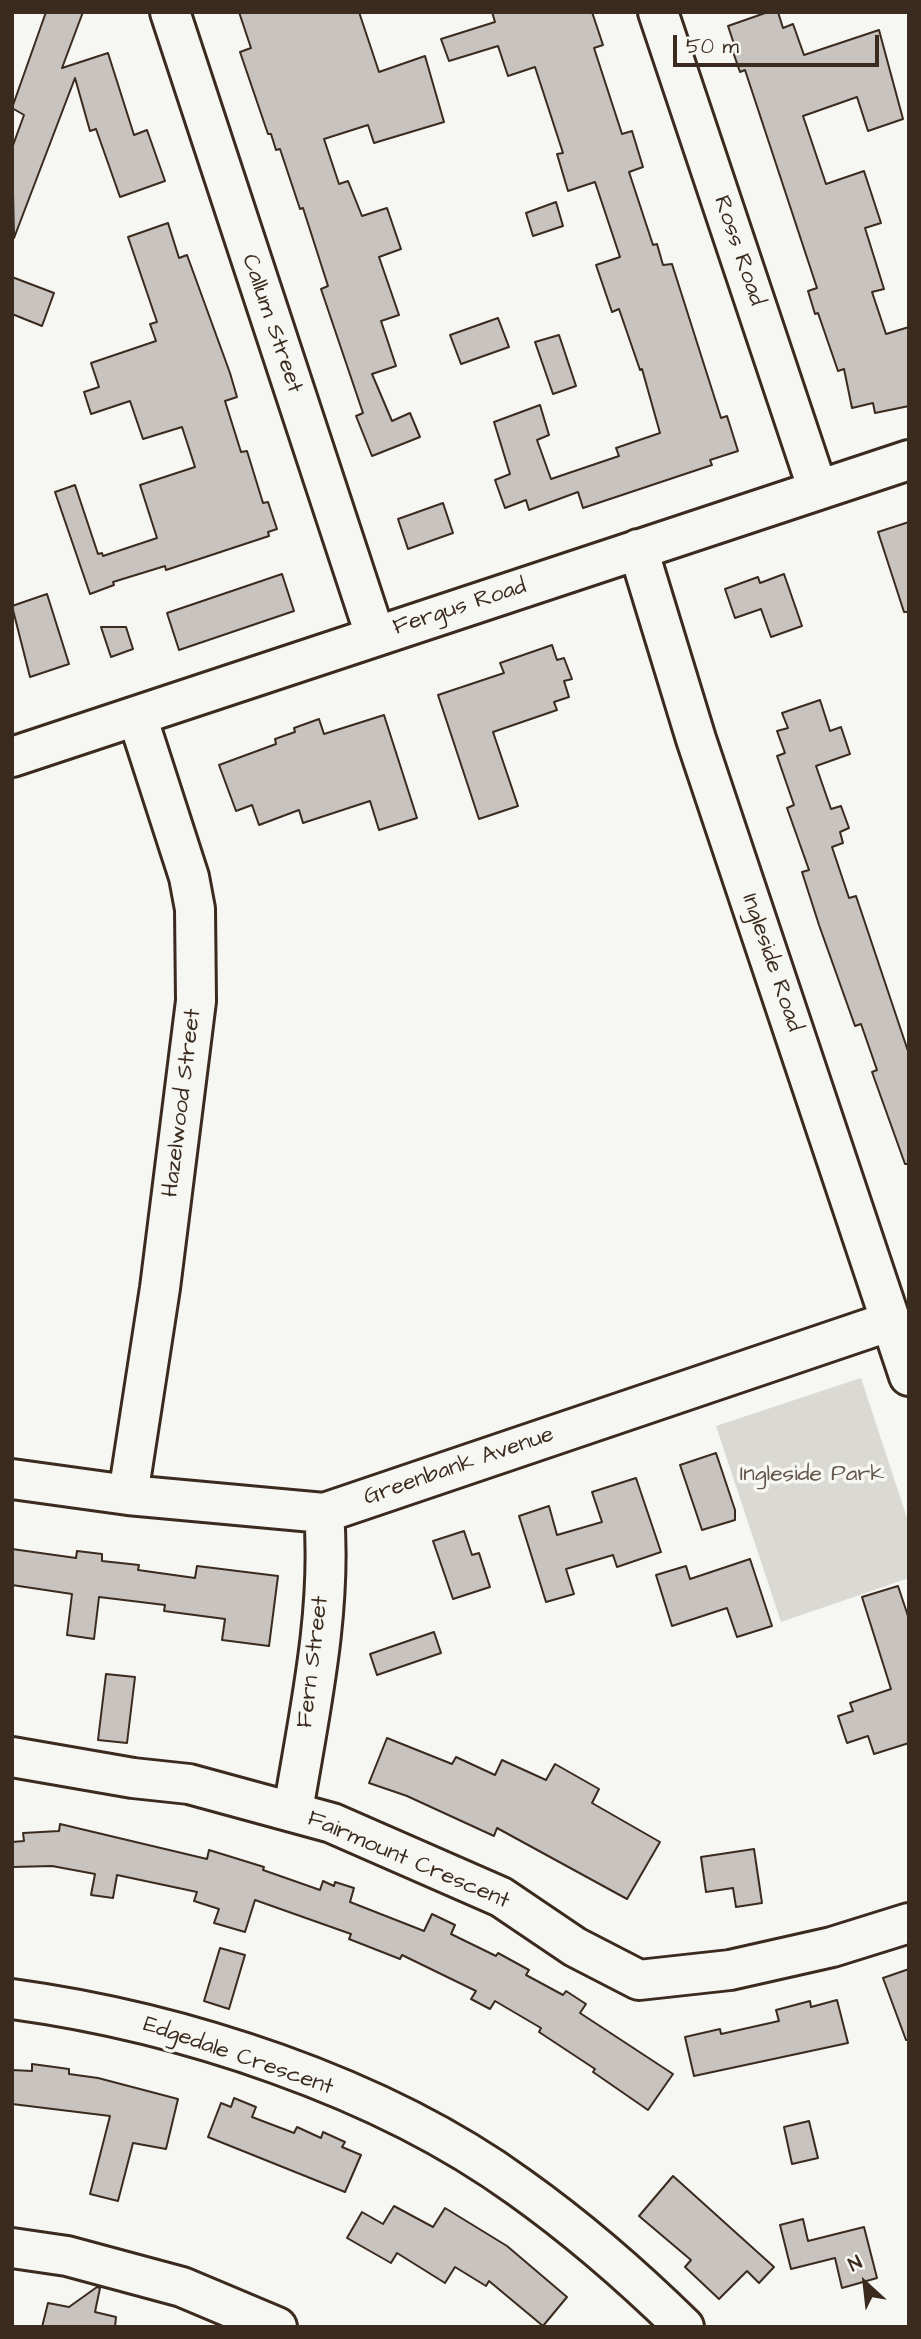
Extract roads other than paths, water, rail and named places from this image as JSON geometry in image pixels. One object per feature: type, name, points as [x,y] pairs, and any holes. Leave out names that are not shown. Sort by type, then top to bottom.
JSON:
[{"type":"street","name":"Callum Street","points":[[170,12],[375,635]]},
{"type":"street","name":"Ross Road","points":[[658,12],[818,489]]},
{"type":"street","name":"Fergus Road","points":[[12,757],[909,460]]},
{"type":"street","name":"Ingleside Road","points":[[638,550],[696,739],[909,1376]]},
{"type":"street","name":"Hazelwood Street","points":[[128,1495],[160,1288],[196,1000],[195,909],[189,877],[137,716]]},
{"type":"street","name":"Greenbank Avenue","points":[[12,1479],[128,1495],[324,1513],[891,1321]]},
{"type":"street","name":"Fern Street","points":[[293,1811],[313,1690],[327,1551],[324,1513]]},
{"type":"street","name":"Fairmount Crescent","points":[[12,1757],[133,1778],[189,1784],[332,1823],[501,1897],[575,1947],[639,1980],[730,1970],[832,1947],[909,1923]]},
{"type":"street","name":"Edgedale Crescent","points":[[12,1999],[82,2009],[189,2035],[298,2072],[417,2125],[517,2185],[622,2267],[684,2327]]},
{"type":"street","points":[[12,2248],[67,2256],[182,2287],[277,2327]]},
{"type":"park label","name":"Ingleside Park","points":[[812,1475]]}]
